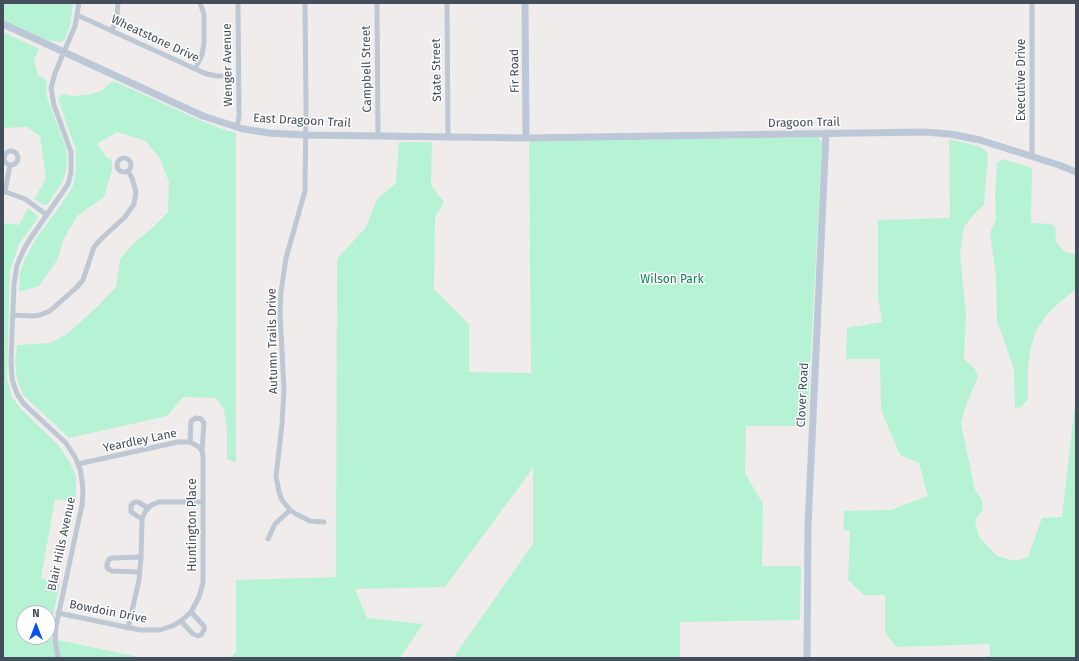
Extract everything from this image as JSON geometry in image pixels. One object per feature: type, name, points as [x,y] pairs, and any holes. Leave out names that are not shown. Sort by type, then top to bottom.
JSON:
[{"type":"street","name":"Blair Hills Avenue","points":[[58,658],[55,640],[58,613],[83,499],[82,481],[78,464],[66,443],[24,404],[15,389],[11,373],[14,284],[17,266],[24,249],[68,184],[72,168],[70,146],[54,105],[51,93],[53,79],[75,26],[79,3]]},
{"type":"street","points":[[112,31],[116,21],[118,3]]},
{"type":"street","points":[[195,69],[202,55],[204,44],[204,14],[200,3]]},
{"type":"street","name":"Wenger Avenue","points":[[237,127],[239,116],[238,3]]},
{"type":"street","name":"Autumn Trails Drive","points":[[305,3],[305,191],[286,258],[280,304],[284,388],[282,424],[276,476],[282,500],[290,510],[310,521],[324,522]]},
{"type":"street","name":"Campbell Street","points":[[377,3],[378,136]]},
{"type":"street","name":"State Street","points":[[447,3],[448,137]]},
{"type":"street","name":"Fir Road","points":[[525,3],[526,138]]},
{"type":"street","name":"Executive Drive","points":[[1032,3],[1032,156]]},
{"type":"street","name":"Wheatstone Drive","points":[[77,14],[195,69],[210,75],[225,76]]},
{"type":"street","name":"East Dragoon Trail","points":[[3,24],[191,111],[237,127],[269,133],[305,135],[526,138]]},
{"type":"street","name":"Dragoon Trail","points":[[526,138],[907,132],[950,134],[980,140],[1032,156],[1076,172]]},
{"type":"street","name":"Clover Road","points":[[808,658],[808,526],[826,133]]},
{"type":"street","points":[[10,165],[4,191],[24,199],[47,214]]},
{"type":"street","points":[[13,315],[33,316],[50,311],[77,287],[82,280],[94,247],[101,238],[125,217],[134,204],[136,192],[128,170]]},
{"type":"street","name":"Yeardley Lane","points":[[78,464],[178,442],[190,442],[191,421],[196,418],[201,419],[204,423],[202,451]]},
{"type":"street","points":[[190,442],[199,447],[202,451]]},
{"type":"street","name":"Huntington Place","points":[[179,622],[190,612],[199,597],[202,583],[202,451]]},
{"type":"street","points":[[142,519],[131,512],[131,505],[138,502],[148,508]]},
{"type":"street","points":[[128,628],[140,572],[142,519],[148,508],[159,502],[203,502]]},
{"type":"street","points":[[268,539],[275,524],[290,510]]},
{"type":"street","points":[[140,572],[112,571],[108,568],[107,564],[109,559],[113,558],[141,557]]},
{"type":"street","points":[[179,622],[193,634],[198,636],[203,633],[203,624],[190,612]]},
{"type":"street","name":"Bowdoin Drive","points":[[58,613],[128,628],[154,631],[166,629],[179,622]]},
{"type":"green space","points":[[3,3],[73,3],[70,26],[64,41],[60,42],[47,40],[3,21]]},
{"type":"green space","points":[[3,32],[39,49],[34,60],[38,75],[47,80],[47,97],[66,148],[66,171],[63,181],[47,205],[43,205],[34,199],[46,179],[40,136],[27,127],[3,128]]},
{"type":"green space","points":[[114,81],[197,119],[236,133],[236,463],[227,459],[227,429],[224,410],[216,398],[183,397],[167,416],[69,438],[23,395],[17,379],[15,362],[17,345],[50,343],[67,334],[97,307],[116,287],[120,259],[134,243],[168,212],[169,182],[160,159],[146,141],[117,132],[97,144],[107,158],[112,160],[112,170],[104,197],[77,216],[64,239],[57,260],[39,286],[19,292],[20,273],[24,261],[35,240],[73,186],[76,168],[76,150],[58,98],[63,94],[73,96],[87,95],[101,91]]},
{"type":"green space","name":"Wilson Park","points":[[818,137],[822,142],[807,426],[746,426],[745,473],[763,504],[762,566],[801,566],[800,620],[680,622],[680,658],[453,658],[533,544],[533,468],[445,587],[355,589],[367,618],[423,624],[400,658],[230,658],[236,652],[236,580],[336,577],[337,259],[366,227],[377,199],[396,183],[399,142],[432,142],[431,185],[444,202],[435,218],[434,289],[469,324],[469,372],[531,373],[529,141]]},
{"type":"green space","points":[[949,139],[981,147],[988,153],[984,205],[974,214],[964,227],[960,254],[966,314],[964,359],[975,369],[978,377],[966,405],[961,423],[975,490],[982,500],[983,509],[975,521],[979,537],[997,556],[1016,561],[1028,557],[1042,518],[1062,517],[1076,402],[1076,658],[981,658],[990,655],[990,644],[896,647],[885,632],[885,595],[864,595],[848,580],[850,531],[843,530],[844,511],[891,510],[928,496],[919,463],[900,455],[881,410],[880,359],[846,359],[847,328],[882,322],[878,297],[878,220],[950,218]]},
{"type":"green space","points":[[1003,159],[1032,168],[1031,223],[1051,224],[1055,227],[1056,242],[1065,252],[1076,254],[1076,291],[1075,290],[1061,301],[1047,314],[1036,331],[1031,347],[1028,368],[1028,399],[1021,407],[1015,408],[1014,369],[997,321],[996,276],[990,233],[996,219],[995,198],[997,163]]},
{"type":"green space","points":[[28,208],[37,215],[38,218],[19,244],[10,271],[7,378],[12,397],[21,409],[60,447],[76,476],[76,502],[55,499],[41,578],[60,583],[55,605],[16,605],[16,645],[56,645],[56,640],[144,658],[3,658],[3,223],[19,225]]}]
